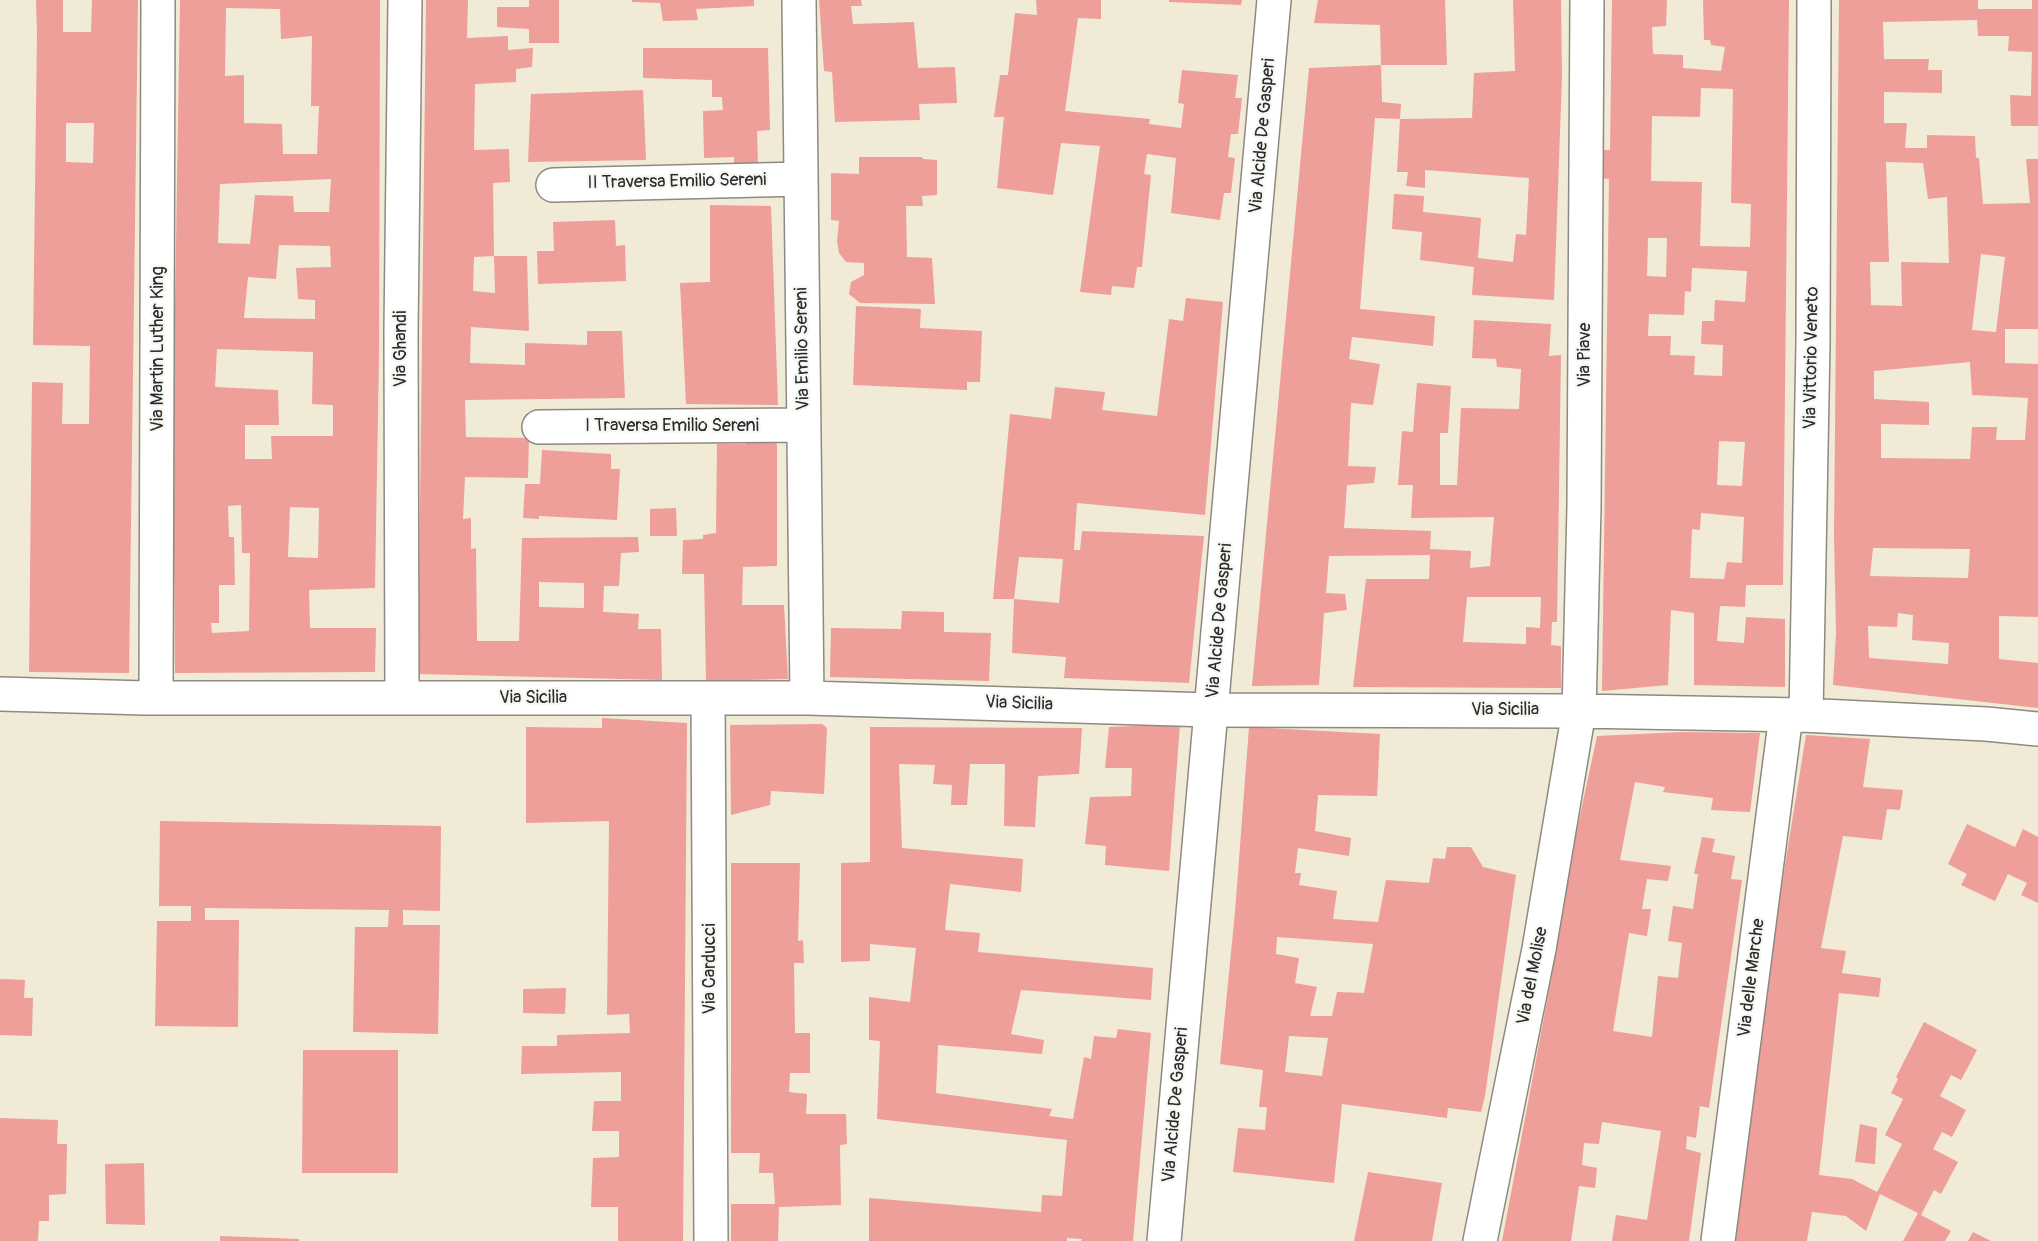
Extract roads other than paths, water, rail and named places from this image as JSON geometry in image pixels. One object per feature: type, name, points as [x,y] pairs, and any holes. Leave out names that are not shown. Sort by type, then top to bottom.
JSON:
[{"type":"street","name":"Via Martin Luther King","points":[[156,698],[159,338],[158,0]]},
{"type":"street","name":"Via Ghandi","points":[[402,698],[400,330],[405,0]]},
{"type":"street","name":"Via Emilio Sereni","points":[[799,0],[807,698]]},
{"type":"street","name":"Via Alcide De Gasperi","points":[[1164,1241],[1274,0]]},
{"type":"street","name":"Via Piave","points":[[1579,711],[1584,483],[1587,0]]},
{"type":"street","name":"Via Vittorio Veneto","points":[[1796,715],[1813,343],[1814,0]]},
{"type":"street","name":"II Traversa Emilio Sereni","points":[[552,185],[801,179]]},
{"type":"street","name":"I Traversa Emilio Sereni","points":[[539,427],[804,425]]},
{"type":"street","name":"Via Sicilia","points":[[0,694],[156,698],[807,698],[1211,710],[1579,711],[1796,715],[1986,724],[2038,729]]},
{"type":"street","name":"Via Carducci","points":[[708,698],[711,1241]]},
{"type":"street","name":"Via del Molise","points":[[1480,1241],[1539,949],[1579,711]]},
{"type":"street","name":"Via delle Marche","points":[[1718,1241],[1796,715]]}]
